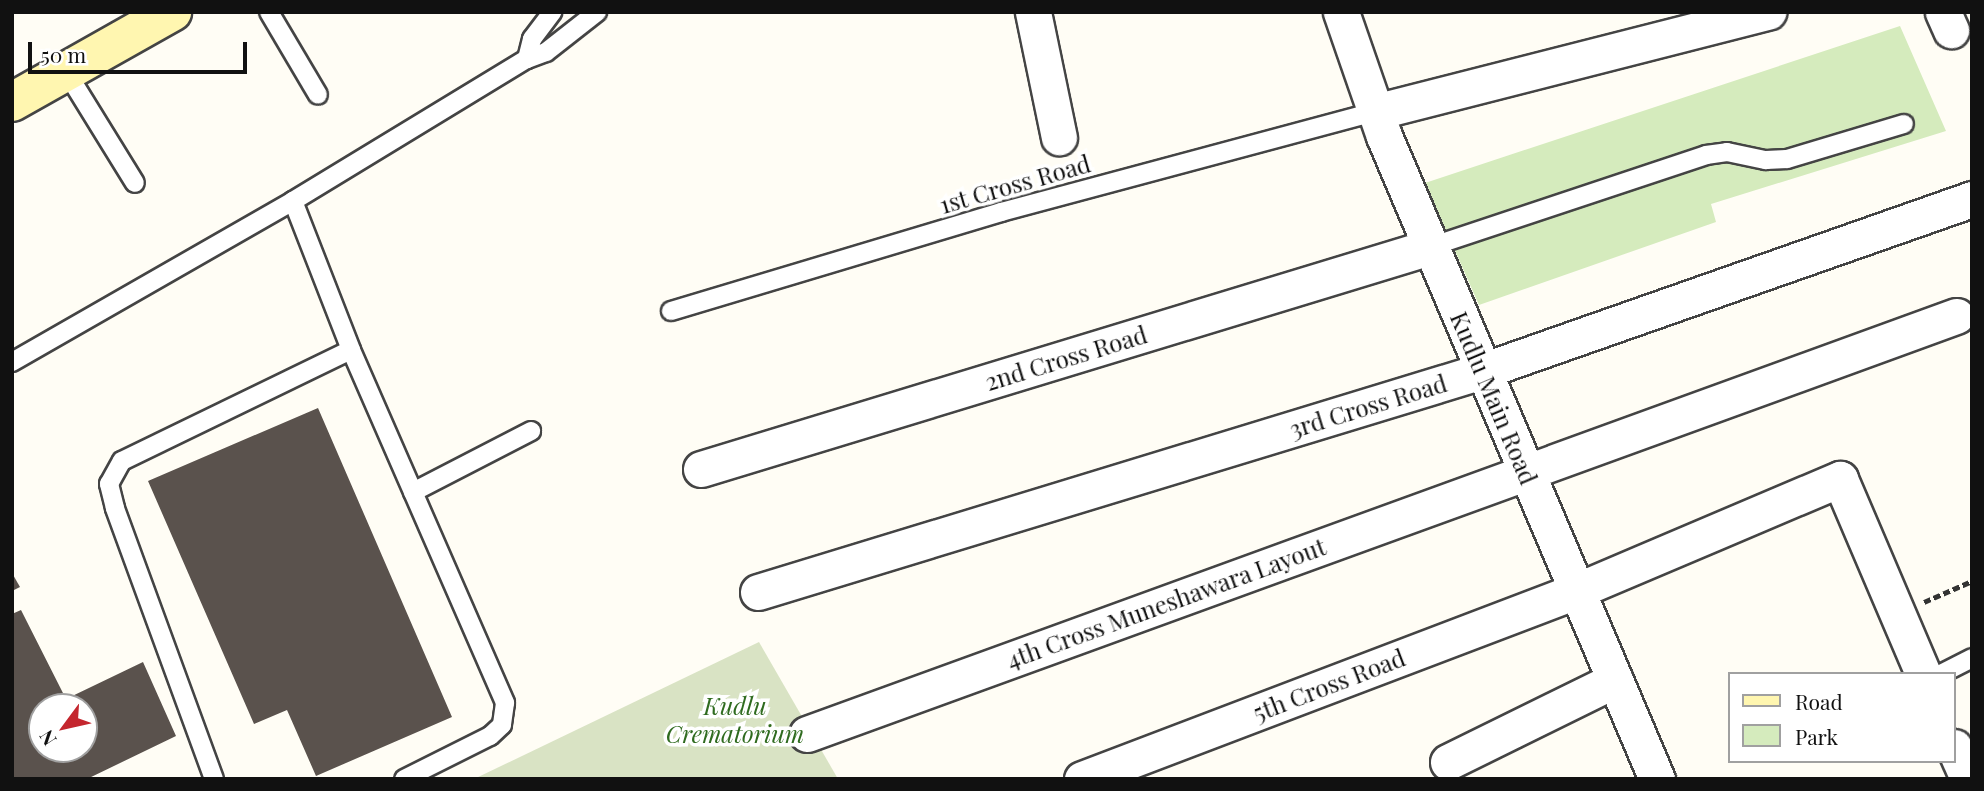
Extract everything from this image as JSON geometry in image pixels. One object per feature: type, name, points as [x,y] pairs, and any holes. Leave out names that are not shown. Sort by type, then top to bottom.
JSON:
[{"type":"street","points":[[12,102],[172,12]]},
{"type":"street","points":[[1033,12],[1059,137]]},
{"type":"street","name":"Kudlu Main Road","points":[[1341,12],[1375,112],[1430,247],[1615,680],[1653,777]]},
{"type":"street","points":[[1375,112],[1768,12]]},
{"type":"street","name":"3rd Cross Road","points":[[758,593],[1482,371],[1972,199]]},
{"type":"street","name":"2nd Cross Road","points":[[701,469],[1430,247]]},
{"type":"street","name":"4th Cross Muneshawara Layout","points":[[807,734],[1956,316]]},
{"type":"street","name":"5th Cross Road","points":[[1082,779],[1576,591],[1840,479],[1898,614]]},
{"type":"street","points":[[1898,614],[1922,672]]},
{"type":"street","points":[[1448,762],[1615,680]]},
{"type":"street","points":[[1956,752],[1968,779]]},
{"type":"lane","points":[[269,12],[318,95]]},
{"type":"lane","points":[[527,59],[533,39],[552,12]]},
{"type":"lane","points":[[12,362],[293,201],[527,59],[546,52],[597,12]]},
{"type":"lane","points":[[67,73],[135,183]]},
{"type":"lane","name":"1st Cross Road","points":[[671,311],[1001,212],[1375,112]]},
{"type":"lane","points":[[1430,247],[1706,155],[1727,152],[1766,160],[1787,159],[1904,124]]},
{"type":"lane","points":[[293,201],[351,350],[505,702],[502,725],[490,736],[404,779]]},
{"type":"lane","points":[[214,779],[119,521],[109,484],[122,461],[351,350]]},
{"type":"lane","points":[[413,492],[531,431]]},
{"type":"lane","points":[[1945,672],[1972,658]]},
{"type":"path","points":[[1898,614],[1972,581]]},
{"type":"green space","points":[[1900,26],[1946,131],[1711,204],[1716,222],[1479,305],[1425,183]]},
{"type":"green space","name":"Kudlu Crematorium","points":[[759,642],[838,779],[474,779]]},
{"type":"building","points":[[318,408],[452,717],[316,776],[287,710],[254,724],[148,481]]},
{"type":"building","points":[[12,573],[20,587],[12,591]]},
{"type":"building","points":[[21,610],[63,693],[28,693],[28,763],[98,763],[98,693],[78,693],[143,662],[176,736],[87,779],[12,779],[12,614]]}]
